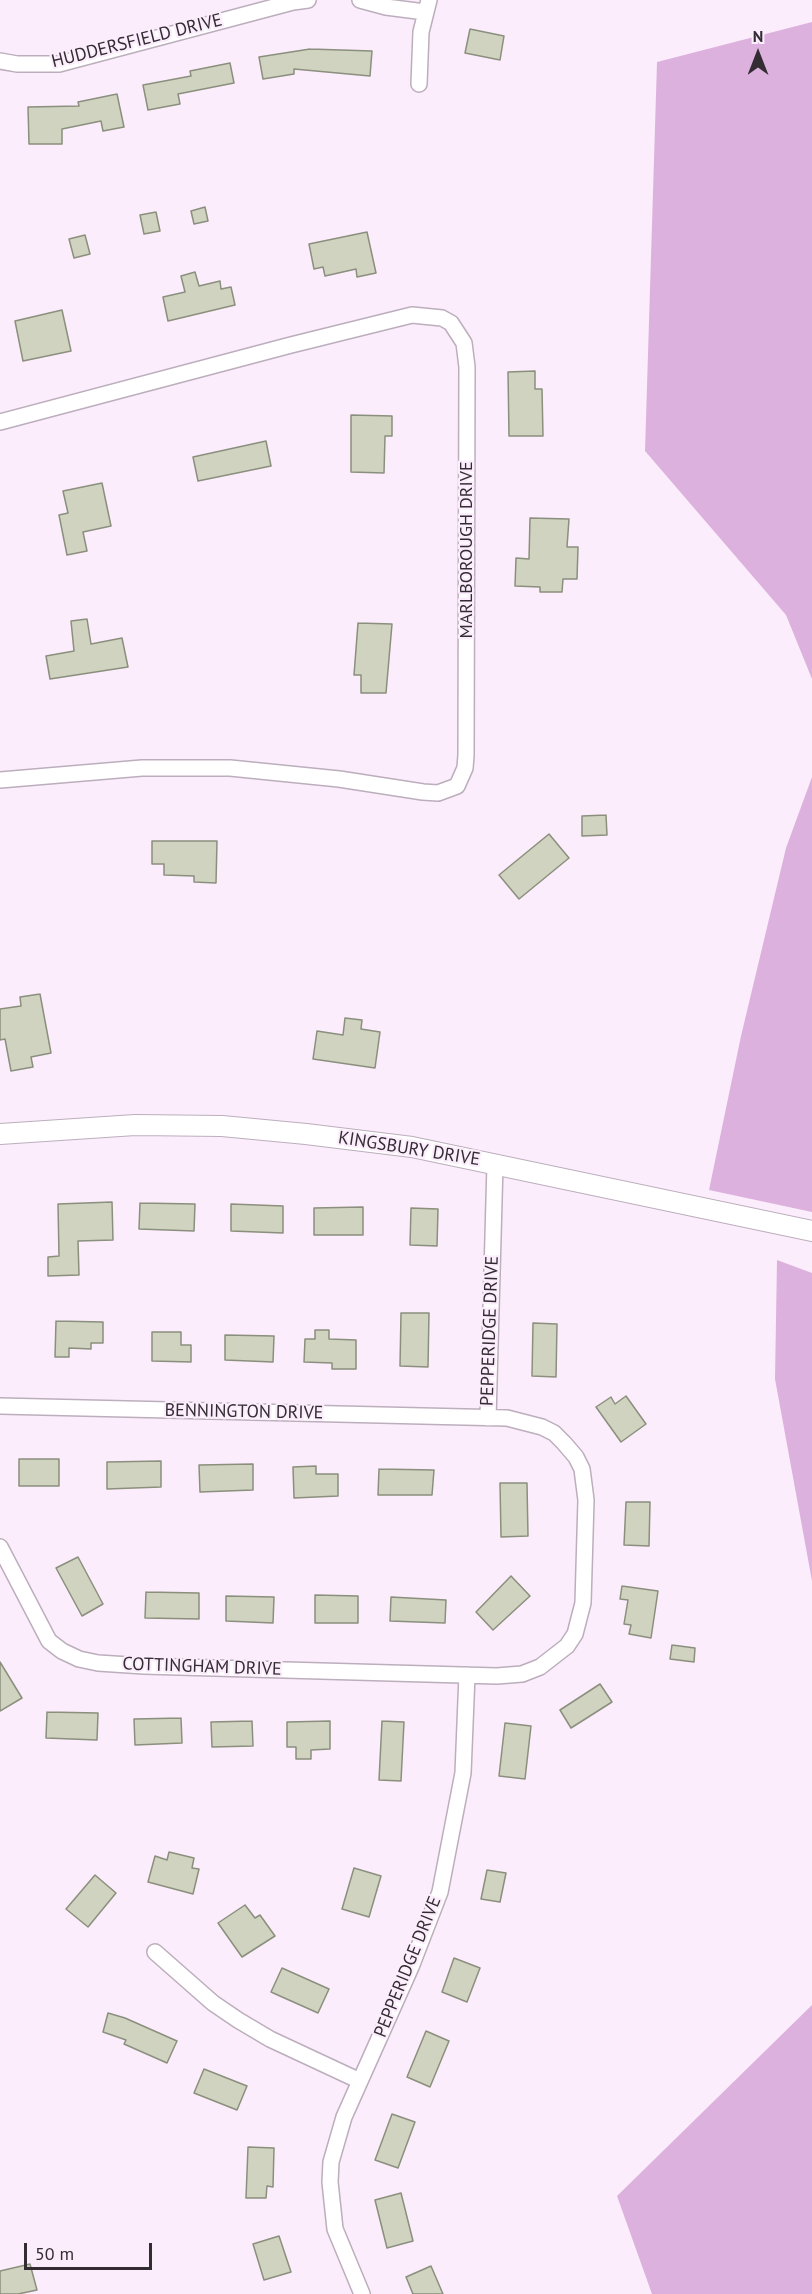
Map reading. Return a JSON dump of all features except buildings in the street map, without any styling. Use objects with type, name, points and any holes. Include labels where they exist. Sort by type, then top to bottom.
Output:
[{"type":"street","name":"HUDDERSFIELD DRIVE","points":[[0,61],[17,64],[59,63],[308,0]]},
{"type":"street","points":[[360,0],[386,7],[427,6],[418,58],[418,84]]},
{"type":"street","name":"MARLBOROUGH DRIVE","points":[[0,422],[412,315],[441,318],[451,323],[464,343],[467,367],[466,755],[465,768],[457,786],[438,793],[423,792],[339,779],[230,768],[142,768],[0,780]]},
{"type":"street","name":"KINGSBURY DRIVE","points":[[0,1134],[135,1125],[222,1126],[306,1134],[412,1147],[812,1231]]},
{"type":"street","name":"PEPPERIDGE DRIVE","points":[[362,2294],[335,2229],[330,2182],[336,2142],[344,2117],[419,1948],[440,1892],[463,1773],[467,1675],[522,1674],[540,1667],[567,1646],[575,1634],[583,1604],[586,1500],[582,1468],[576,1457],[554,1433],[542,1427],[507,1418],[488,1418],[495,1164]]},
{"type":"street","name":"BENNINGTON DRIVE","points":[[0,1406],[488,1418]]},
{"type":"street","name":"COTTINGHAM DRIVE","points":[[0,1547],[49,1641],[79,1659],[98,1664],[144,1666],[467,1675]]},
{"type":"street","points":[[155,1952],[213,2003],[238,2020],[270,2039],[360,2081]]},
{"type":"shaded area","points":[[812,22],[812,679],[786,615],[645,451],[657,62]]},
{"type":"shaded area","points":[[812,777],[812,1212],[709,1190],[741,1036],[786,848]]},
{"type":"shaded area","points":[[777,1260],[812,1273],[812,1581],[775,1379]]},
{"type":"shaded area","points":[[812,2005],[812,2294],[652,2294],[617,2196]]}]
